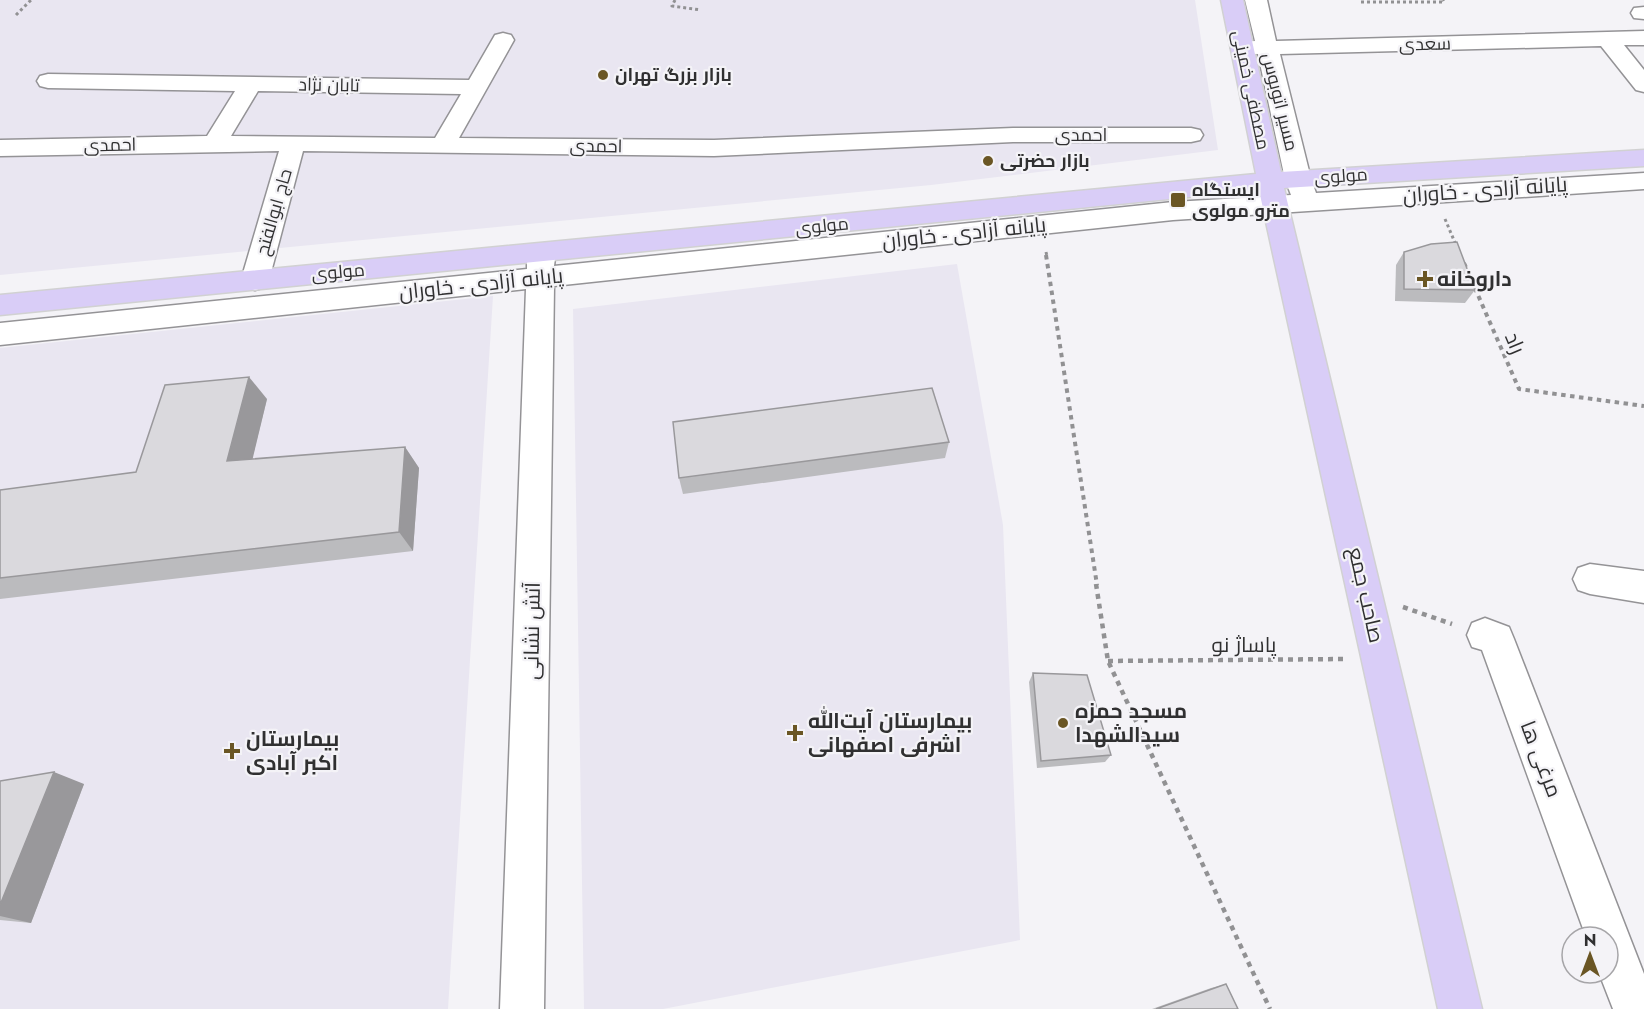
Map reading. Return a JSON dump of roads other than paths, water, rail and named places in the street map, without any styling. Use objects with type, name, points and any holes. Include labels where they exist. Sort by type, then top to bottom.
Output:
[{"type":"main road","name":"مصطفی خمینی","points":[[1232,0],[1242,48],[1287,192]]},
{"type":"main road","name":"مولوی","points":[[0,305],[255,280],[541,265],[1287,192],[1640,169]]},
{"type":"main road","name":"صاحب جمع","points":[[1287,192],[1365,594],[1460,1009]]},
{"type":"street","name":"مسیر اتوبوس","points":[[1256,0],[1267,48],[1287,192]]},
{"type":"street","name":"سعدی","points":[[1242,48],[1644,38]]},
{"type":"street","points":[[1607,39],[1644,85]]},
{"type":"street","points":[[443,145],[503,40]]},
{"type":"street","name":"تابان نژاد","points":[[48,81],[477,87]]},
{"type":"street","points":[[214,143],[251,84]]},
{"type":"street","name":"احمدی","points":[[0,148],[214,143],[714,148],[1013,135],[1191,135]]},
{"type":"street","name":"حاج ابوالفتح","points":[[255,280],[293,144]]},
{"type":"street","name":"پایانه آزادی - خاوران","points":[[0,334],[541,265],[1042,225],[1173,211],[1287,192],[1434,193],[1640,169]]},
{"type":"street","name":"آتش نشانی","points":[[522,1009],[541,265]]},
{"type":"street","points":[[1590,579],[1644,587]]},
{"type":"street","name":"مرغی ها","points":[[1485,635],[1496,639],[1635,1009]]},
{"type":"place","name":"بازار بزرگ تهران","points":[[603,75]]},
{"type":"place","name":"بازار حضرتی","points":[[988,161]]},
{"type":"place","name":"ایستگاه مترو مولوی","points":[[1178,200]]},
{"type":"place","name":"داروخانه","points":[[1425,279]]},
{"type":"place","name":"مسجد حمزه سیدالشهدا","points":[[1063,723]]},
{"type":"place","name":"بیمارستان آیت‌الله اشرفی اصفهانی","points":[[795,733]]},
{"type":"place","name":"بیمارستان اکبر آبادی","points":[[232,751]]}]
